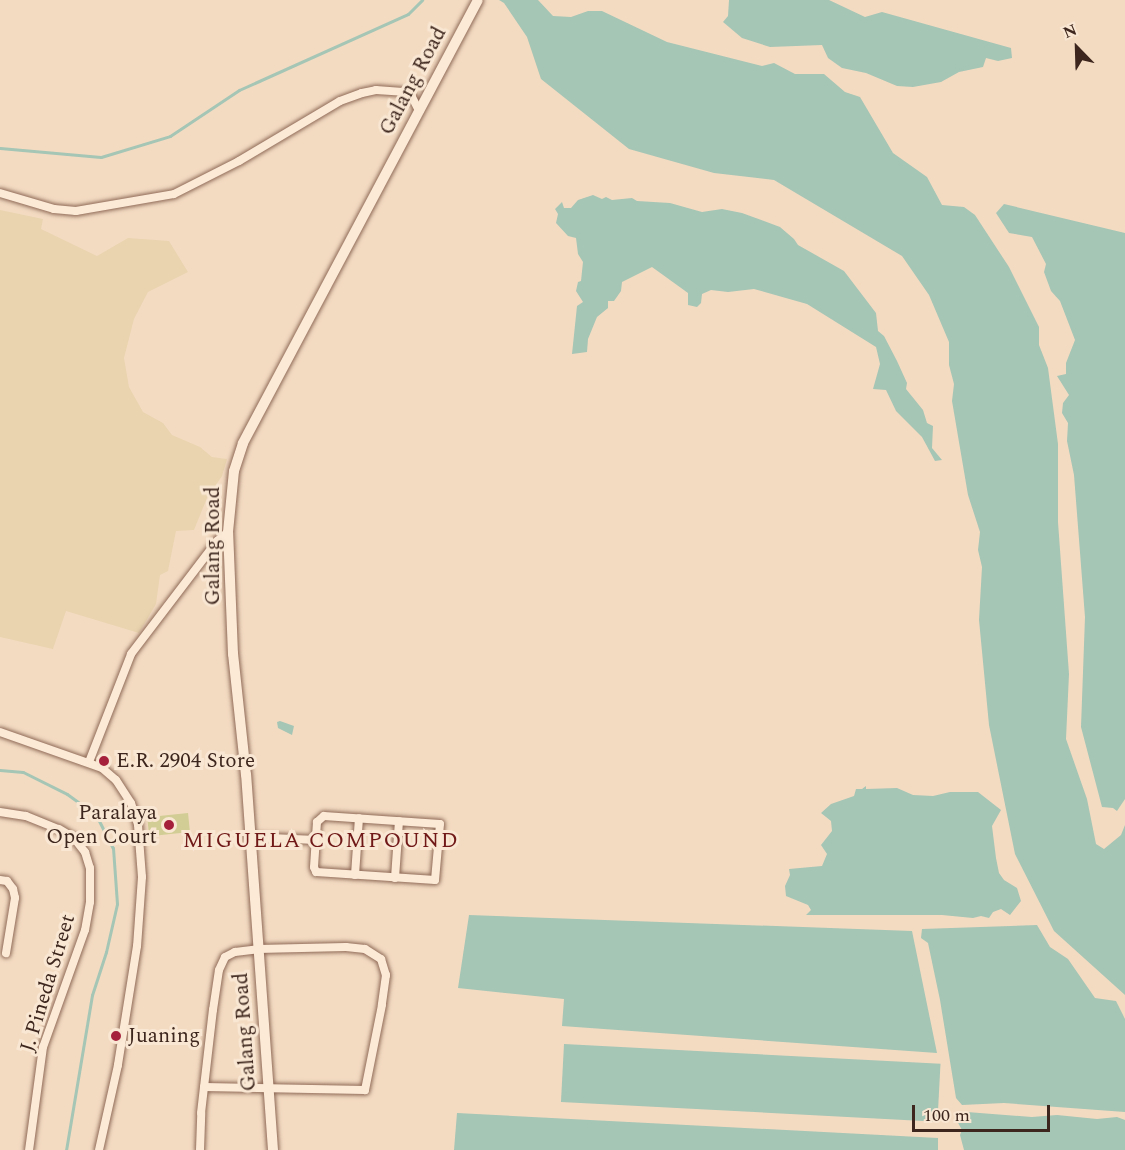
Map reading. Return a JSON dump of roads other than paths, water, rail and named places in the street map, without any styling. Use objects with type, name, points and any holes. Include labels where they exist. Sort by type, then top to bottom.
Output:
[{"type":"street","name":"Galang Road","points":[[273,1150],[248,837],[246,775],[233,654],[228,532],[234,471],[243,443],[478,0]]},
{"type":"street","points":[[0,193],[54,209],[76,211],[174,194],[239,161],[340,101],[362,93],[376,90],[403,92],[421,106]]},
{"type":"street","points":[[88,762],[131,654],[217,541],[228,532]]},
{"type":"street","points":[[0,732],[102,768],[116,780],[131,803],[138,825],[142,877],[137,946],[118,1065],[101,1150]]},
{"type":"street","name":"J. Pineda Street","points":[[0,812],[26,816],[60,829],[74,838],[86,852],[90,868],[90,902],[85,930],[43,1047],[29,1150]]},
{"type":"street","points":[[321,817],[359,818],[440,824],[435,880],[316,872],[317,822],[321,817]]},
{"type":"street","points":[[356,875],[359,818]]},
{"type":"street","points":[[395,878],[399,821]]},
{"type":"street","points":[[248,837],[316,840]]},
{"type":"street","points":[[0,880],[7,881],[13,889],[15,898],[6,953]]},
{"type":"street","points":[[200,1150],[204,1087],[219,970],[229,954],[258,949],[365,949],[381,959],[386,975],[365,1090],[204,1087]]},
{"type":"waterway","points":[[0,148],[101,157],[170,136],[239,90],[408,14],[422,0]]},
{"type":"waterway","points":[[0,770],[23,772],[67,794],[96,815],[113,848],[117,904],[106,952],[92,995],[66,1150]]},
{"type":"place","name":"E.R. 2904 Store","points":[[104,761]]},
{"type":"place","name":"Paralaya Open Court","points":[[169,825]]},
{"type":"place","name":"Juaning","points":[[116,1036]]},
{"type":"district","name":"MIGUELA COMPOUND","points":[[321,841]]}]
